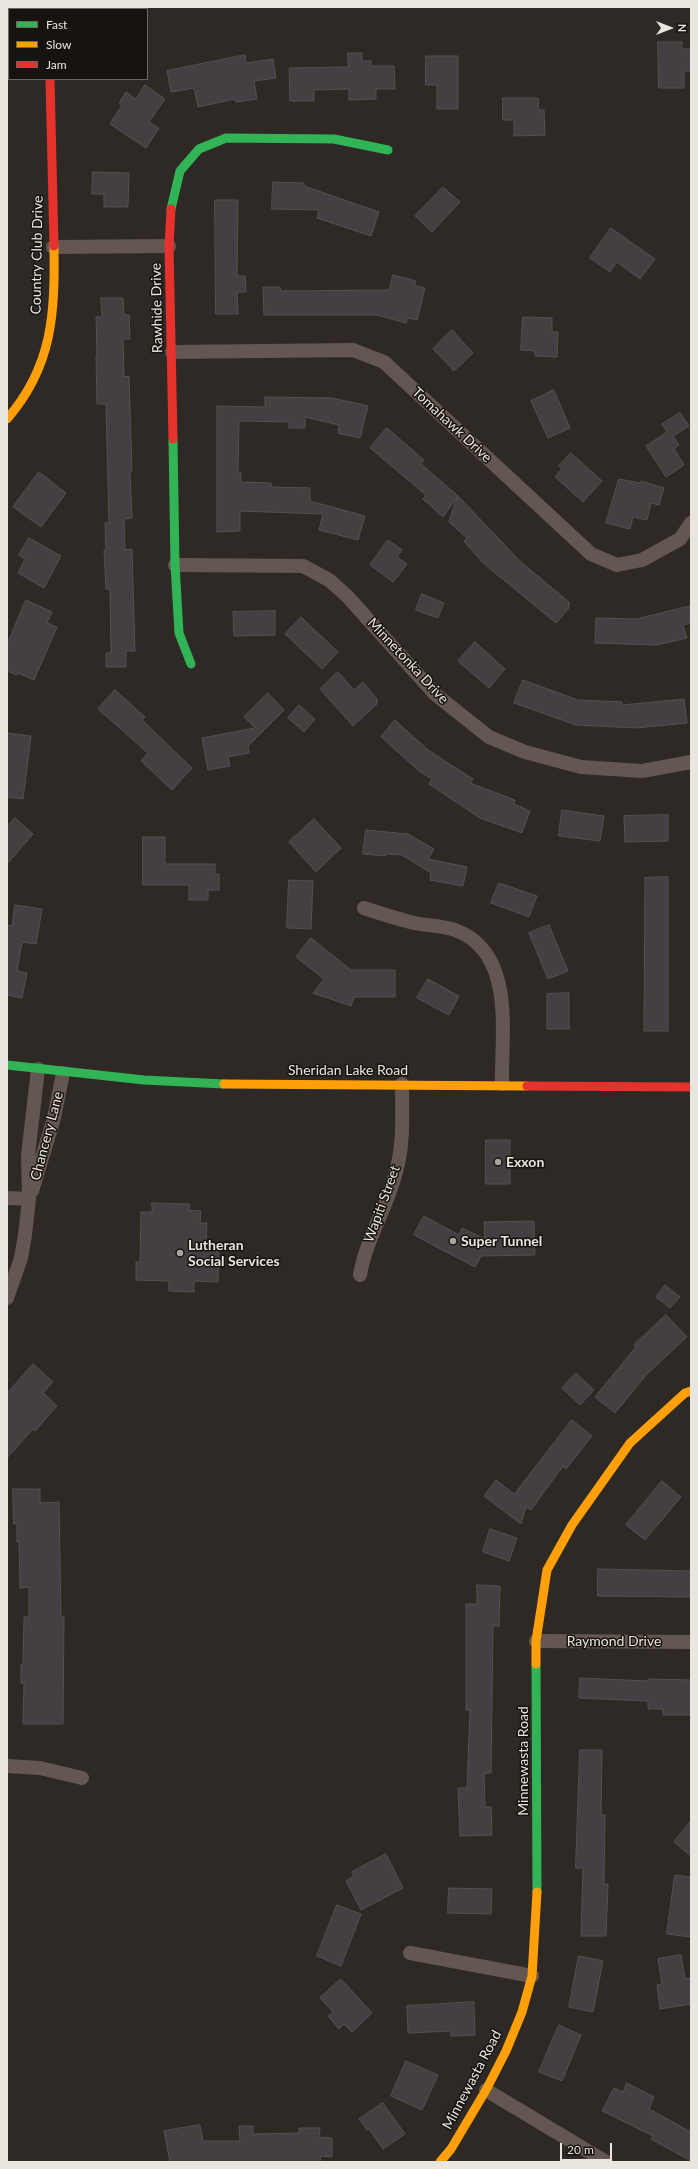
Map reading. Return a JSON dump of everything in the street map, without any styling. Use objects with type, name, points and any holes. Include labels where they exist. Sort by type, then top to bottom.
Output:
[{"type":"street","name":"Country Club Drive","points":[[7,419],[25,398],[37,375],[48,340],[52,302],[53,247],[50,80]]},
{"type":"street","name":"Rawhide Drive","points":[[191,664],[179,633],[175,566],[170,212],[180,171],[199,149],[226,138],[334,139],[388,150]]},
{"type":"street","points":[[53,247],[170,246]]},
{"type":"street","name":"Tomahawk Drive","points":[[172,352],[353,350],[384,362],[591,554],[617,565],[642,560],[680,539],[691,523]]},
{"type":"street","name":"Minnetonka Drive","points":[[175,566],[303,566],[329,580],[347,596],[435,694],[489,737],[525,752],[581,767],[642,771],[691,762]]},
{"type":"street","points":[[364,908],[410,922],[453,930],[469,937],[482,950],[497,973],[501,990],[502,1084]]},
{"type":"street","name":"Sheridan Lake Road","points":[[7,1065],[63,1073],[186,1083],[502,1084],[691,1087]]},
{"type":"street","name":"Chancery Lane","points":[[7,1298],[21,1258],[29,1199],[28,1155],[38,1069]]},
{"type":"street","name":"Chancery Lane","points":[[29,1199],[54,1118],[63,1073]]},
{"type":"street","name":"Wapiti Street","points":[[360,1275],[366,1249],[396,1172],[402,1125],[402,1084]]},
{"type":"street","points":[[7,1198],[29,1199]]},
{"type":"street","name":"Minnewasta Road","points":[[440,2162],[451,2149],[486,2090],[506,2051],[522,2012],[532,1976],[537,1900],[536,1641],[547,1570],[572,1525],[630,1444],[685,1394],[691,1391]]},
{"type":"street","name":"Raymond Drive","points":[[536,1641],[691,1642]]},
{"type":"street","points":[[7,1766],[40,1768],[82,1778]]},
{"type":"street","points":[[410,1952],[532,1976]]},
{"type":"street","points":[[486,2090],[606,2162]]},
{"type":"building","points":[[658,42],[682,42],[682,49],[691,49],[691,71],[684,71],[684,88],[659,88]]},
{"type":"building","points":[[348,53],[362,53],[362,61],[371,61],[371,66],[394,66],[395,89],[376,89],[376,99],[349,100],[349,89],[314,90],[314,101],[290,101],[289,68],[348,67]]},
{"type":"building","points":[[245,55],[246,63],[273,59],[276,78],[254,81],[257,99],[236,102],[235,99],[198,107],[194,88],[171,92],[167,71]]},
{"type":"building","points":[[426,56],[458,56],[458,109],[437,109],[437,85],[426,85]]},
{"type":"building","points":[[145,85],[165,99],[149,122],[159,128],[146,148],[110,124],[122,105],[119,103],[126,92],[136,99]]},
{"type":"building","points":[[503,98],[538,98],[539,110],[544,110],[545,135],[514,136],[514,120],[503,120]]},
{"type":"building","points":[[93,172],[129,173],[128,207],[104,207],[104,194],[92,194]]},
{"type":"building","points":[[273,182],[304,183],[304,186],[379,212],[371,236],[317,218],[319,210],[272,209]]},
{"type":"building","points":[[443,187],[460,202],[432,232],[415,216]]},
{"type":"building","points":[[215,200],[238,200],[237,276],[245,276],[246,292],[237,292],[238,314],[216,314]]},
{"type":"building","points":[[611,228],[655,259],[640,279],[617,262],[610,272],[590,258]]},
{"type":"building","points":[[393,275],[416,281],[414,285],[425,288],[417,320],[408,318],[406,323],[377,315],[264,315],[263,287],[280,287],[281,291],[389,290]]},
{"type":"building","points":[[101,298],[123,298],[124,315],[129,315],[130,339],[123,339],[124,377],[129,376],[132,518],[124,519],[125,550],[132,549],[135,651],[126,651],[126,667],[106,667],[106,653],[111,653],[110,589],[106,589],[104,550],[106,550],[105,523],[109,523],[106,404],[97,404],[96,356],[96,317],[102,317]]},
{"type":"building","points":[[523,317],[552,318],[552,332],[558,332],[557,357],[535,356],[535,351],[521,350]]},
{"type":"building","points":[[452,330],[473,353],[454,371],[433,349]]},
{"type":"building","points":[[554,390],[570,428],[548,438],[531,401]]},
{"type":"building","points":[[265,397],[332,398],[368,406],[360,438],[338,433],[339,425],[305,417],[305,428],[289,428],[289,422],[239,421],[238,473],[241,473],[241,482],[271,483],[271,487],[310,488],[310,501],[365,516],[358,540],[319,530],[323,514],[240,511],[240,531],[217,532],[217,406],[265,407]]},
{"type":"building","points":[[680,413],[689,426],[673,436],[679,445],[674,449],[684,465],[666,477],[646,446],[667,432],[662,424]]},
{"type":"building","points":[[387,428],[424,460],[421,464],[458,496],[443,517],[423,499],[426,495],[370,448]]},
{"type":"building","points":[[571,453],[602,481],[583,502],[555,477],[562,469],[559,466]]},
{"type":"building","points":[[39,472],[66,493],[41,527],[13,507]]},
{"type":"building","points":[[619,479],[641,483],[641,481],[664,488],[659,505],[651,503],[647,520],[633,517],[630,529],[606,523]]},
{"type":"building","points":[[458,496],[521,562],[569,602],[569,608],[556,623],[483,563],[464,541],[467,538],[449,522]]},
{"type":"building","points":[[29,538],[61,556],[44,588],[18,573],[25,559],[19,555]]},
{"type":"building","points":[[388,540],[402,550],[397,557],[407,564],[393,582],[370,565]]},
{"type":"building","points":[[422,594],[444,603],[438,618],[416,610]]},
{"type":"building","points":[[26,600],[52,612],[47,623],[57,627],[34,680],[18,673],[17,675],[7,671],[7,645]]},
{"type":"building","points":[[691,606],[691,623],[683,625],[687,638],[657,645],[595,643],[596,618],[636,619]]},
{"type":"building","points":[[275,611],[275,635],[234,636],[233,612]]},
{"type":"building","points":[[301,617],[338,652],[322,669],[285,634]]},
{"type":"building","points":[[475,642],[505,669],[489,688],[458,661]]},
{"type":"building","points":[[338,672],[354,690],[363,682],[377,699],[377,704],[353,726],[320,689]]},
{"type":"building","points":[[523,680],[578,700],[622,702],[622,705],[684,699],[687,723],[636,728],[576,725],[514,703]]},
{"type":"building","points":[[115,690],[145,717],[142,720],[192,768],[172,790],[141,761],[148,753],[98,709]]},
{"type":"building","points":[[268,693],[284,710],[248,746],[249,753],[228,757],[230,766],[208,770],[202,738],[255,728],[244,717]]},
{"type":"building","points":[[299,705],[315,719],[304,732],[288,718]]},
{"type":"building","points":[[395,720],[428,750],[473,779],[470,783],[515,800],[514,804],[530,811],[522,833],[480,818],[429,784],[432,779],[419,771],[381,737]]},
{"type":"building","points":[[7,733],[31,736],[23,799],[7,797]]},
{"type":"building","points":[[562,810],[604,816],[600,841],[559,836]]},
{"type":"building","points":[[668,815],[668,841],[625,842],[624,816]]},
{"type":"building","points":[[15,818],[33,834],[7,864],[7,827]]},
{"type":"building","points":[[314,819],[341,848],[316,872],[289,842]]},
{"type":"building","points":[[366,830],[408,834],[434,849],[428,859],[467,867],[463,886],[430,880],[431,873],[402,855],[386,854],[385,856],[363,854]]},
{"type":"building","points":[[143,837],[165,837],[165,864],[215,864],[215,874],[219,874],[219,890],[208,890],[208,900],[189,900],[189,885],[143,885]]},
{"type":"building","points":[[668,877],[668,1031],[644,1031],[645,878]]},
{"type":"building","points":[[289,880],[313,881],[311,929],[287,928]]},
{"type":"building","points":[[499,883],[537,896],[529,917],[491,903]]},
{"type":"building","points":[[15,905],[42,909],[36,944],[22,942],[17,971],[27,973],[22,998],[7,995],[7,925],[12,926]]},
{"type":"building","points":[[549,925],[568,971],[548,979],[529,933]]},
{"type":"building","points":[[311,938],[351,970],[395,970],[395,997],[354,997],[351,1006],[313,993],[324,979],[296,957]]},
{"type":"building","points":[[428,979],[459,996],[449,1015],[417,998]]},
{"type":"building","points":[[569,993],[569,1029],[547,1029],[547,994]]},
{"type":"building","name":"Exxon","points":[[486,1140],[510,1140],[510,1184],[486,1184]]},
{"type":"building","name":"Lutheran Social Services","points":[[152,1203],[190,1204],[189,1210],[201,1211],[200,1223],[207,1223],[206,1244],[219,1244],[218,1282],[194,1281],[194,1292],[169,1291],[169,1281],[136,1280],[136,1262],[140,1262],[141,1212],[152,1212]]},
{"type":"building","points":[[424,1216],[459,1235],[462,1228],[485,1239],[484,1222],[534,1221],[535,1255],[481,1256],[475,1267],[414,1235]]},
{"type":"building","points":[[665,1285],[680,1297],[670,1308],[656,1297]]},
{"type":"building","points":[[666,1315],[687,1337],[647,1374],[615,1413],[595,1397],[636,1347],[634,1345]]},
{"type":"building","points":[[33,1364],[53,1382],[43,1393],[57,1406],[35,1431],[33,1429],[7,1458],[7,1394]]},
{"type":"building","points":[[576,1373],[594,1390],[580,1405],[562,1388]]},
{"type":"building","points":[[572,1420],[592,1436],[566,1469],[563,1466],[531,1510],[526,1507],[521,1524],[484,1496],[496,1480],[514,1494]]},
{"type":"building","points":[[662,1481],[681,1497],[645,1540],[626,1525]]},
{"type":"building","points":[[13,1489],[40,1489],[40,1503],[59,1502],[61,1617],[64,1617],[63,1724],[23,1724],[24,1683],[21,1683],[21,1664],[23,1664],[24,1617],[29,1617],[29,1587],[20,1588],[19,1542],[17,1542],[17,1524],[14,1524]]},
{"type":"building","points":[[490,1529],[517,1538],[509,1561],[483,1552]]},
{"type":"building","points":[[598,1569],[691,1571],[691,1597],[598,1596]]},
{"type":"building","points":[[477,1585],[500,1586],[499,1626],[493,1626],[491,1773],[484,1773],[485,1807],[491,1807],[492,1835],[460,1836],[458,1788],[467,1788],[470,1710],[466,1710],[466,1604],[477,1604]]},
{"type":"building","points":[[580,1678],[648,1681],[648,1679],[691,1680],[691,1715],[663,1715],[663,1709],[648,1709],[648,1701],[579,1698]]},
{"type":"building","points":[[580,1750],[602,1750],[601,1815],[605,1815],[604,1884],[608,1884],[606,1936],[581,1936],[583,1868],[576,1868]]},
{"type":"building","points":[[691,1821],[691,1856],[674,1842]]},
{"type":"building","points":[[386,1854],[403,1888],[361,1910],[346,1881],[354,1876],[352,1872]]},
{"type":"building","points":[[675,1875],[691,1877],[691,1937],[667,1934]]},
{"type":"building","points":[[449,1888],[492,1889],[491,1914],[448,1913]]},
{"type":"building","points":[[337,1905],[361,1914],[341,1966],[317,1956]]},
{"type":"building","points":[[681,1955],[685,1979],[691,1978],[691,2004],[660,2009],[657,1985],[662,1984],[658,1959]]},
{"type":"building","points":[[579,1956],[603,1961],[593,2012],[569,2007]]},
{"type":"building","points":[[341,1979],[372,2013],[352,2032],[344,2024],[339,2029],[328,2016],[333,2012],[320,1998]]},
{"type":"building","points":[[474,2002],[475,2035],[451,2036],[451,2031],[408,2033],[407,2006]]},
{"type":"building","points":[[559,2025],[581,2035],[562,2081],[539,2072]]},
{"type":"building","points":[[406,2061],[438,2075],[422,2110],[391,2096]]},
{"type":"building","points":[[627,2083],[654,2097],[649,2109],[691,2132],[691,2161],[651,2139],[653,2136],[602,2111],[614,2088],[623,2092]]},
{"type":"building","points":[[383,2103],[405,2134],[383,2149],[369,2129],[367,2130],[359,2119]]},
{"type":"building","points":[[200,2125],[203,2141],[240,2141],[239,2126],[253,2126],[253,2134],[299,2133],[299,2128],[320,2128],[319,2137],[332,2138],[332,2157],[321,2156],[320,2162],[170,2162],[164,2131]]},
{"type":"traffic: fast","points":[[171,209],[180,171],[199,149],[226,138],[334,139],[388,150]]},
{"type":"traffic: fast","points":[[173,439],[175,565],[179,633],[191,664]]},
{"type":"traffic: fast","points":[[7,1065],[144,1080],[224,1084]]},
{"type":"traffic: fast","points":[[536,1664],[537,1892]]},
{"type":"traffic: slow","points":[[7,419],[22,399],[34,379],[48,338],[54,294],[54,246]]},
{"type":"traffic: slow","points":[[224,1084],[527,1086]]},
{"type":"traffic: slow","points":[[536,1664],[536,1641],[547,1570],[572,1525],[630,1443],[685,1393],[691,1391]]},
{"type":"traffic: slow","points":[[440,2162],[451,2149],[486,2090],[506,2051],[522,2012],[532,1976],[537,1892]]},
{"type":"traffic: jam","points":[[50,80],[54,246]]},
{"type":"traffic: jam","points":[[171,209],[169,246],[173,439]]},
{"type":"traffic: jam","points":[[527,1086],[691,1087]]},
{"type":"place","name":"Exxon","points":[[498,1162]]},
{"type":"place","name":"Super Tunnel","points":[[453,1241]]},
{"type":"place","name":"Lutheran Social Services","points":[[180,1253]]}]
